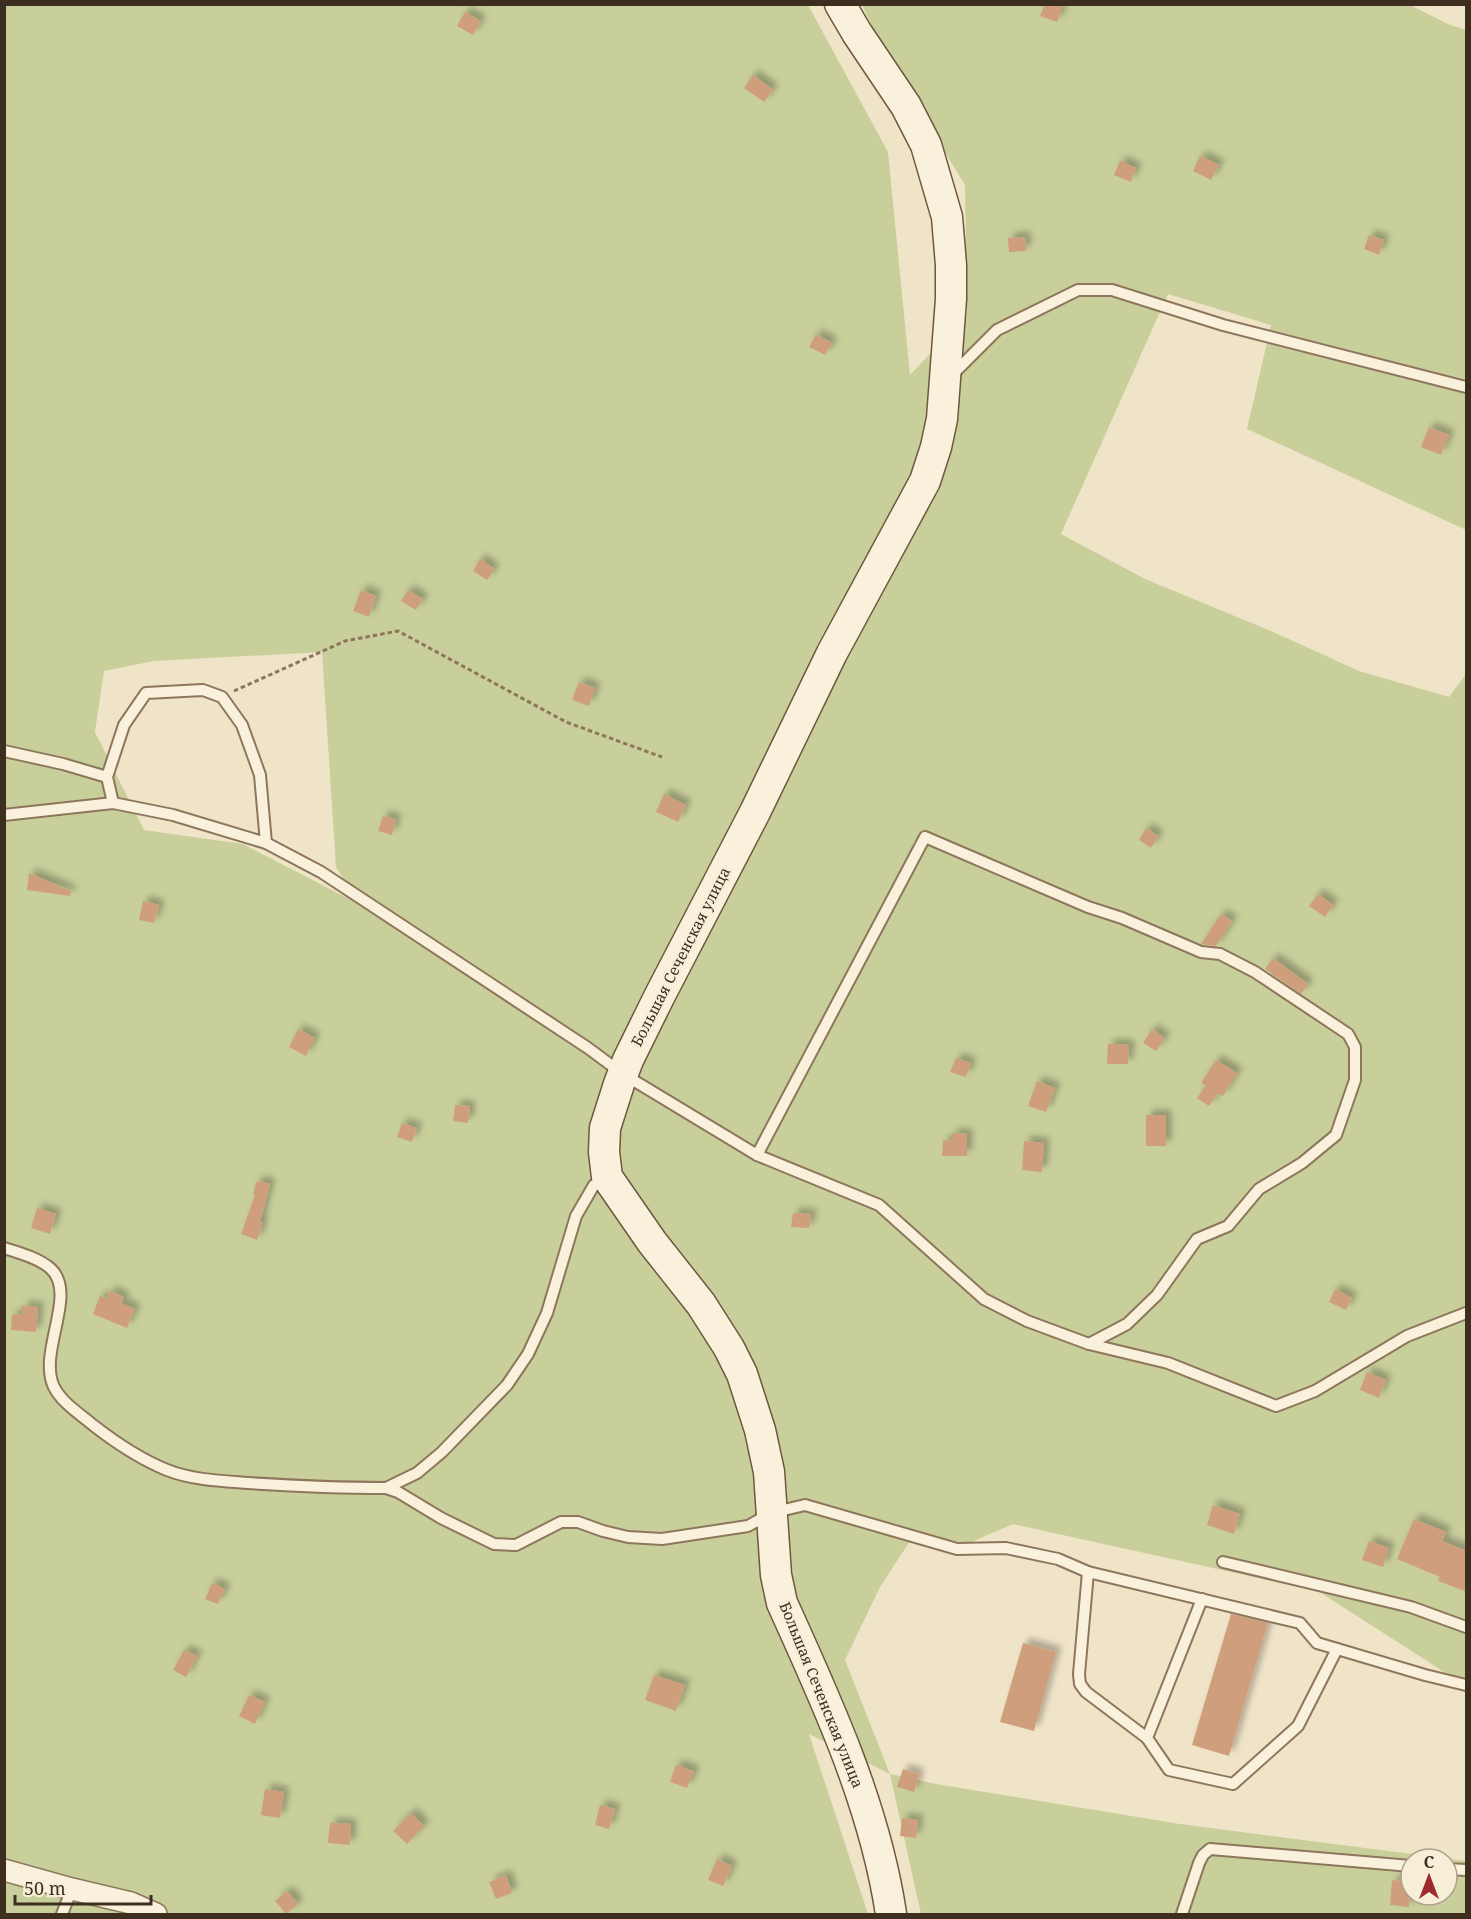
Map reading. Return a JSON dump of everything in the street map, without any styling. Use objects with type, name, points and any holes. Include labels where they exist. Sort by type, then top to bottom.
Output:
[{"type":"street","name":"Большая Сеченская улица","points":[[840,4],[906,106],[926,145],[947,217],[951,299],[942,419],[925,481],[832,653],[756,812],[658,997],[623,1074],[605,1128],[604,1152],[607,1177],[652,1242],[701,1304],[729,1348],[742,1374],[760,1430],[769,1472],[776,1575],[782,1603],[849,1763],[885,1875],[891,1914]]},
{"type":"street","points":[[4,1870],[131,1903],[156,1914]]},
{"type":"lane","points":[[946,381],[997,330],[1078,290],[1112,290],[1223,325],[1467,387]]},
{"type":"lane","points":[[113,803],[107,777],[124,725],[146,693],[203,690],[222,697],[242,725],[260,775],[266,843]]},
{"type":"lane","points":[[4,750],[107,777]]},
{"type":"lane","points":[[4,815],[113,803],[173,815],[266,843],[321,872],[588,1048],[623,1074],[757,1155],[879,1205],[984,1299],[1027,1321],[1089,1344],[1168,1363],[1276,1406],[1315,1390],[1407,1336],[1467,1313]]},
{"type":"lane","points":[[757,1155],[925,837],[1088,907],[1122,918],[1201,952],[1220,954],[1255,972],[1348,1034],[1355,1047],[1355,1080],[1336,1135],[1302,1163],[1259,1189],[1228,1226],[1197,1239],[1157,1295],[1127,1324],[1089,1344]]},
{"type":"lane","points":[[386,1488],[417,1473],[442,1452],[507,1385],[528,1354],[547,1313],[576,1216],[594,1185],[607,1177]]},
{"type":"lane","points":[[4,1248],[26,1255],[51,1269],[61,1286],[49,1366],[54,1387],[71,1407],[119,1445],[169,1470],[210,1480],[275,1485],[386,1488],[398,1492],[441,1518],[494,1544],[516,1545],[561,1522],[578,1522],[628,1537],[662,1539],[748,1526],[771,1513],[805,1505],[957,1549],[1006,1548],[1058,1559],[1088,1572],[1300,1623],[1317,1643],[1467,1685]]},
{"type":"lane","points":[[1223,1562],[1411,1607],[1467,1627]]},
{"type":"lane","points":[[1088,1572],[1080,1684],[1086,1692],[1147,1738],[1169,1770],[1233,1784],[1298,1726],[1337,1649]]},
{"type":"lane","points":[[1147,1738],[1202,1599]]},
{"type":"lane","points":[[1182,1914],[1198,1863],[1210,1849],[1399,1865]]},
{"type":"lane","points":[[62,1914],[72,1889]]},
{"type":"path","points":[[222,697],[345,641],[398,631],[566,722],[662,756]]},
{"type":"green space","points":[[1408,4],[1450,25],[1466,30],[1466,530],[1247,429],[1271,325],[1168,294],[1061,534],[1145,579],[1271,631],[1359,671],[1449,697],[1466,674],[1466,1686],[1318,1591],[1013,1524],[969,1543],[914,1535],[880,1587],[845,1660],[890,1774],[809,1734],[868,1914],[5,1914],[5,5],[808,5],[888,152],[910,375],[967,315],[965,185],[887,58],[862,5]],"holes":[[[322,652],[336,867],[359,904],[243,844],[144,830],[95,732],[104,671],[154,661]]]},
{"type":"green space","points":[[890,1774],[936,1784],[1180,1824],[1399,1852],[1399,1907],[1459,1907],[1459,1860],[1466,1861],[1466,1914],[921,1914]]},
{"type":"building","points":[[1045,4],[1063,4],[1057,22],[1040,16]]},
{"type":"building","points":[[465,12],[481,21],[473,35],[457,26]]},
{"type":"building","points":[[753,75],[773,90],[764,102],[744,88]]},
{"type":"building","points":[[1200,156],[1219,165],[1211,180],[1193,171]]},
{"type":"building","points":[[1120,161],[1136,168],[1131,182],[1114,175]]},
{"type":"building","points":[[1369,235],[1384,240],[1379,255],[1364,249]]},
{"type":"building","points":[[1025,237],[1026,251],[1009,252],[1008,238]]},
{"type":"building","points":[[816,334],[832,343],[825,355],[809,347]]},
{"type":"building","points":[[1429,427],[1449,435],[1441,455],[1421,447]]},
{"type":"building","points":[[480,559],[494,569],[487,580],[473,571]]},
{"type":"building","points":[[361,590],[376,596],[369,617],[353,611]]},
{"type":"building","points":[[408,590],[423,599],[416,610],[401,601]]},
{"type":"building","points":[[579,682],[595,688],[589,706],[572,700]]},
{"type":"building","points":[[664,794],[686,805],[678,822],[656,812]]},
{"type":"building","points":[[383,816],[396,819],[392,835],[378,831]]},
{"type":"building","points":[[1146,828],[1158,836],[1151,848],[1139,840]]},
{"type":"building","points":[[29,873],[71,891],[70,896],[27,890]]},
{"type":"building","points":[[1318,894],[1333,905],[1325,917],[1309,906]]},
{"type":"building","points":[[143,901],[159,905],[154,923],[139,920]]},
{"type":"building","points":[[1221,914],[1232,921],[1216,946],[1201,944]]},
{"type":"building","points":[[1273,958],[1308,984],[1301,994],[1265,969]]},
{"type":"building","points":[[298,1029],[315,1038],[306,1056],[289,1047]]},
{"type":"building","points":[[1152,1029],[1165,1038],[1156,1051],[1143,1043]]},
{"type":"building","points":[[1108,1044],[1129,1045],[1128,1064],[1107,1064]]},
{"type":"building","points":[[956,1058],[971,1063],[966,1077],[950,1072]]},
{"type":"building","points":[[1216,1060],[1237,1073],[1223,1096],[1218,1093],[1209,1106],[1197,1098],[1206,1085],[1201,1083]]},
{"type":"building","points":[[1037,1081],[1055,1088],[1046,1112],[1028,1106]]},
{"type":"building","points":[[455,1105],[470,1106],[468,1123],[453,1121]]},
{"type":"building","points":[[1146,1115],[1166,1115],[1166,1146],[1146,1146]]},
{"type":"building","points":[[402,1123],[417,1128],[412,1142],[397,1137]]},
{"type":"building","points":[[952,1133],[967,1134],[967,1156],[942,1156],[943,1140],[952,1141]]},
{"type":"building","points":[[1024,1141],[1044,1143],[1042,1172],[1022,1170]]},
{"type":"building","points":[[256,1182],[270,1184],[260,1222],[263,1223],[257,1240],[241,1234],[255,1195],[253,1195]]},
{"type":"building","points":[[37,1208],[56,1214],[50,1234],[31,1228]]},
{"type":"building","points":[[793,1213],[811,1214],[809,1228],[791,1227]]},
{"type":"building","points":[[1335,1289],[1352,1298],[1346,1310],[1329,1302]]},
{"type":"building","points":[[110,1291],[124,1297],[121,1303],[135,1309],[127,1328],[93,1314],[100,1296],[107,1299]]},
{"type":"building","points":[[22,1306],[38,1307],[36,1332],[11,1330],[12,1314],[22,1315]]},
{"type":"building","points":[[1367,1372],[1386,1380],[1379,1398],[1360,1390]]},
{"type":"building","points":[[1213,1505],[1240,1514],[1234,1534],[1207,1525]]},
{"type":"building","points":[[1414,1519],[1446,1532],[1442,1541],[1467,1551],[1467,1592],[1438,1581],[1440,1577],[1397,1559]]},
{"type":"building","points":[[1369,1541],[1389,1548],[1383,1567],[1362,1560]]},
{"type":"building","points":[[212,1583],[225,1589],[218,1604],[205,1599]]},
{"type":"building","points":[[1231,1614],[1268,1623],[1229,1756],[1192,1745]]},
{"type":"building","points":[[1023,1643],[1056,1652],[1034,1731],[1000,1722]]},
{"type":"building","points":[[184,1650],[197,1656],[186,1677],[173,1670]]},
{"type":"building","points":[[654,1675],[685,1685],[676,1711],[645,1700]]},
{"type":"building","points":[[249,1695],[265,1702],[255,1724],[239,1716]]},
{"type":"building","points":[[676,1765],[694,1771],[687,1788],[670,1782]]},
{"type":"building","points":[[903,1769],[919,1774],[914,1792],[897,1787]]},
{"type":"building","points":[[265,1789],[284,1792],[280,1818],[261,1815]]},
{"type":"building","points":[[600,1805],[615,1809],[609,1829],[595,1825]]},
{"type":"building","points":[[411,1813],[424,1826],[407,1844],[393,1831]]},
{"type":"building","points":[[902,1818],[918,1820],[916,1838],[900,1836]]},
{"type":"building","points":[[330,1823],[351,1824],[350,1845],[328,1843]]},
{"type":"building","points":[[717,1859],[732,1866],[723,1886],[708,1880]]},
{"type":"building","points":[[506,1875],[512,1893],[496,1899],[489,1882]]},
{"type":"building","points":[[1392,1880],[1399,1881],[1399,1906],[1390,1905]]},
{"type":"building","points":[[287,1891],[298,1904],[286,1914],[275,1901]]}]
